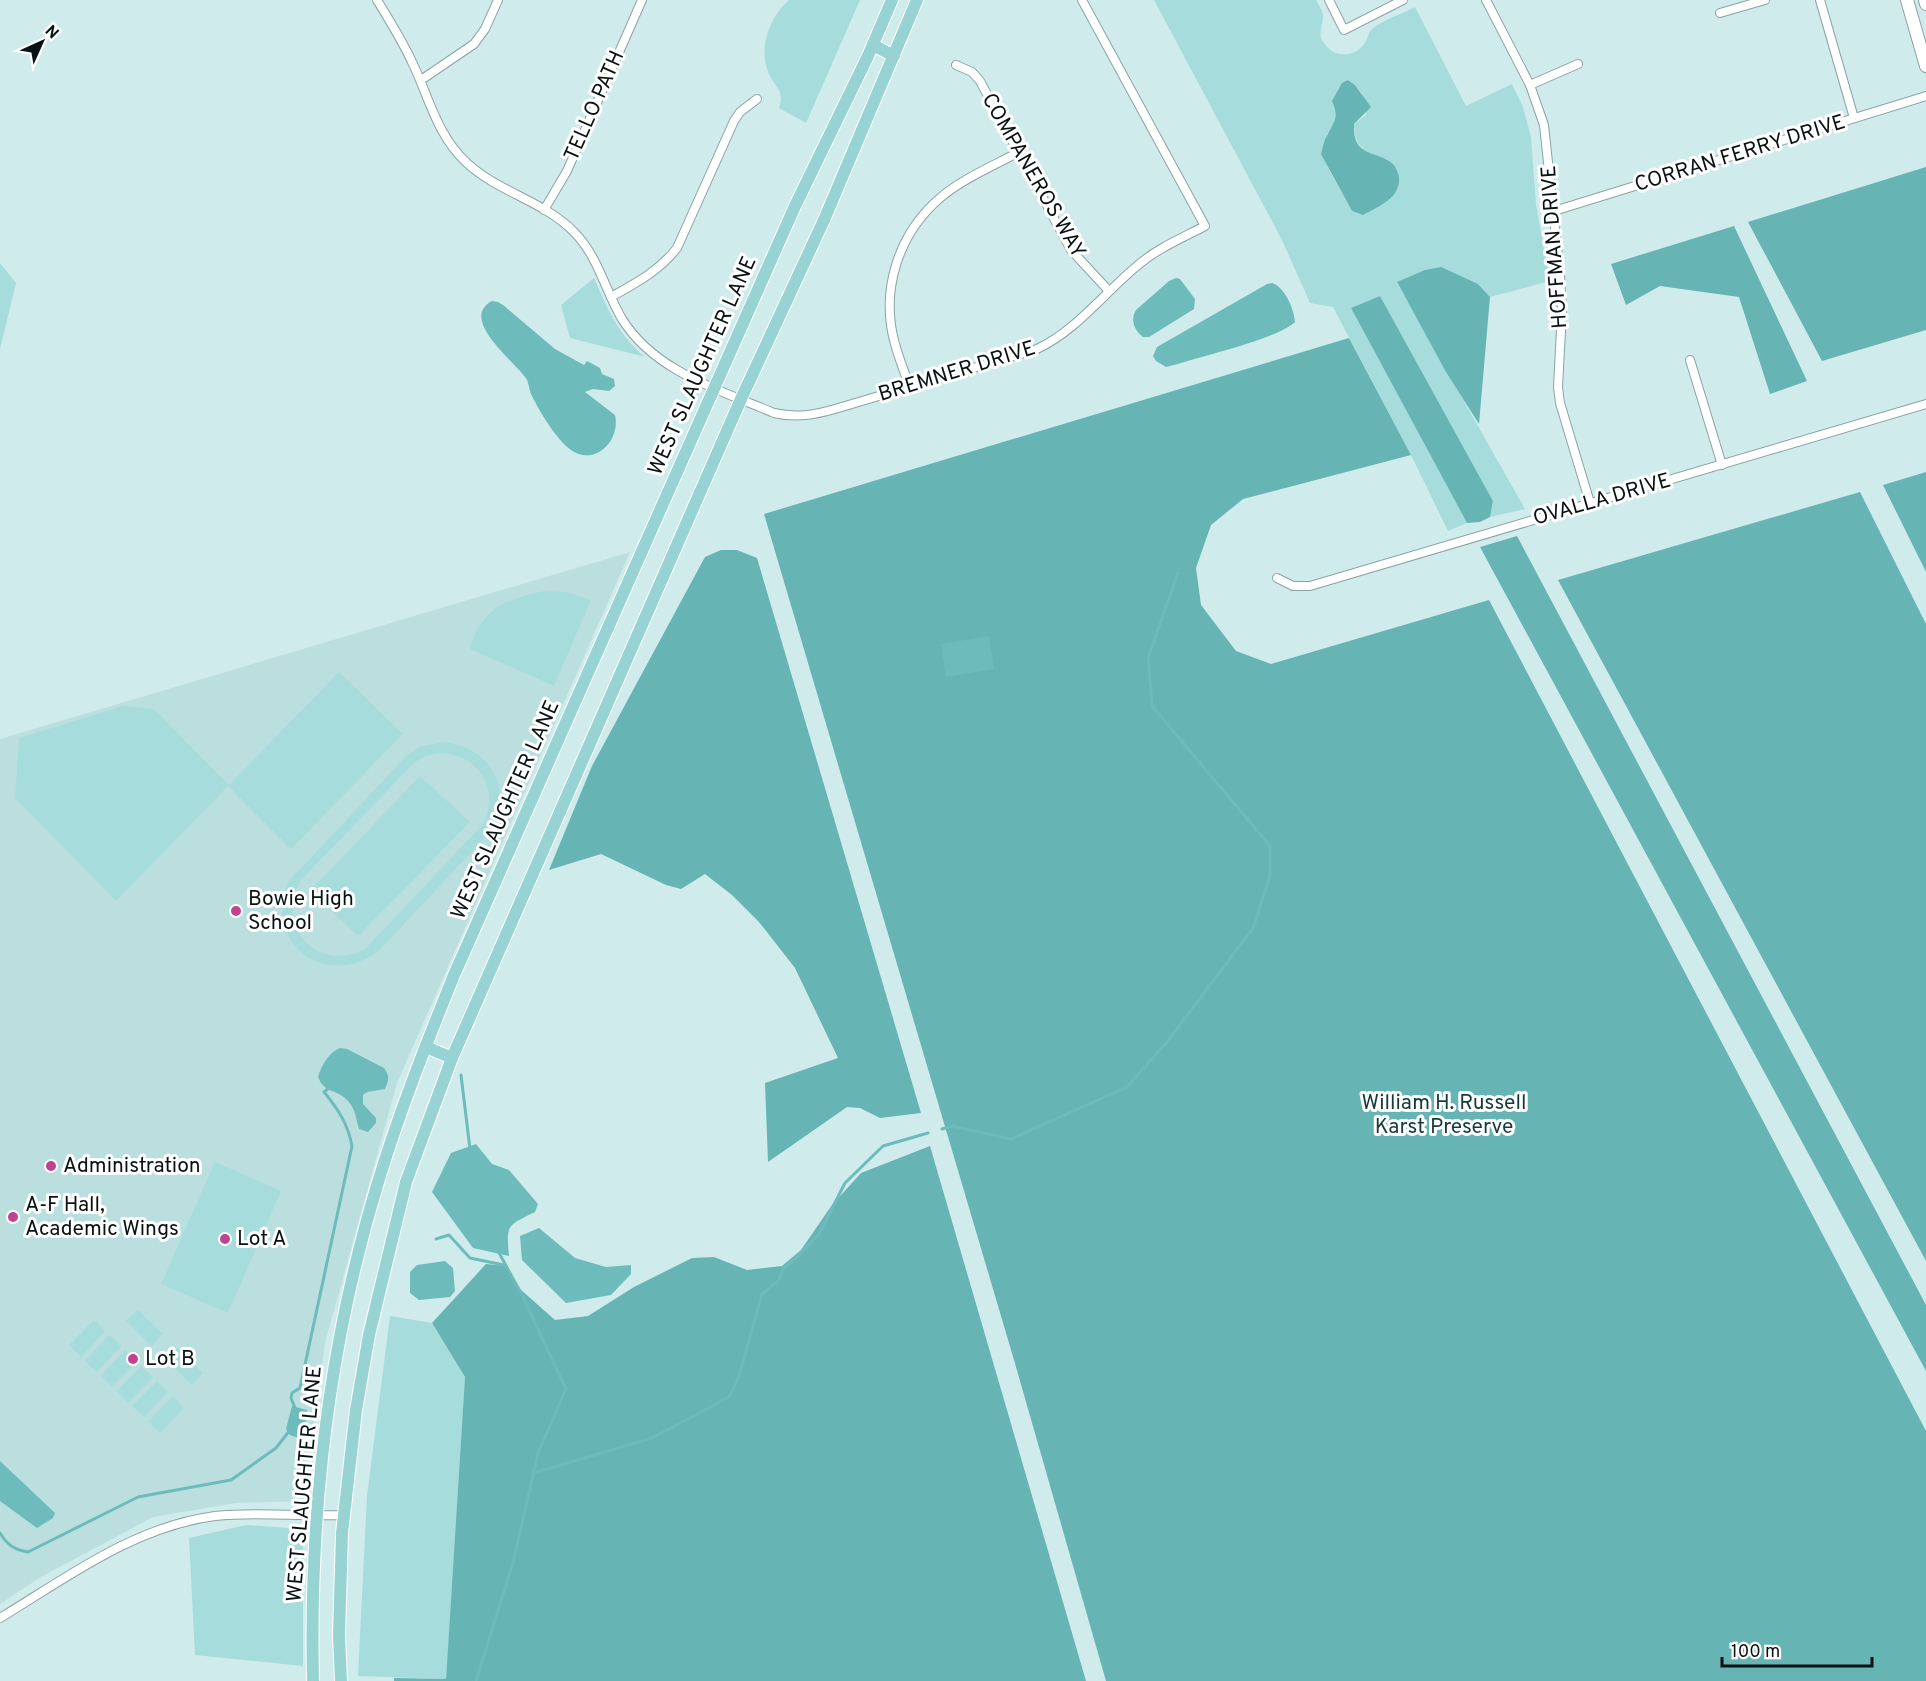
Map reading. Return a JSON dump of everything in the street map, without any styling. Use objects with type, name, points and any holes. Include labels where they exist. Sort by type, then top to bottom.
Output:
[{"type":"main road","name":"WEST SLAUGHTER LANE","points":[[313,1681],[312,1618],[317,1516],[329,1396],[349,1290],[379,1179],[416,1070],[454,975],[795,206],[873,45],[892,0]]},
{"type":"main road","name":"WEST SLAUGHTER LANE","points":[[341,1681],[339,1635],[344,1515],[356,1410],[369,1335],[406,1182],[452,1058],[741,399],[824,220],[917,0]]},
{"type":"main road","points":[[1907,0],[1926,66]]},
{"type":"main road","points":[[873,45],[894,56]]},
{"type":"main road","points":[[426,1047],[452,1058]]},
{"type":"street","name":"BREMNER DRIVE","points":[[377,0],[406,49],[446,138],[466,162],[488,179],[544,210],[574,231],[587,248],[628,329],[638,340],[668,365],[741,399],[790,417],[804,416],[910,388],[1014,357],[1050,342],[1078,322],[1146,258],[1205,226],[1082,0]]},
{"type":"street","points":[[421,80],[474,44],[485,28],[498,0]]},
{"type":"street","name":"TELLO PATH","points":[[544,210],[567,171],[642,0]]},
{"type":"street","points":[[1329,0],[1344,30],[1403,0]]},
{"type":"street","name":"HOFFMAN DRIVE","points":[[1486,0],[1530,85],[1544,125],[1562,311],[1558,387],[1560,403],[1590,503]]},
{"type":"street","points":[[1720,13],[1765,0]]},
{"type":"street","points":[[1820,0],[1854,118]]},
{"type":"street","points":[[1530,85],[1578,64]]},
{"type":"street","name":"COMPANEROS WAY","points":[[956,65],[972,72],[980,81],[1071,250],[1109,291]]},
{"type":"street","name":"CORRAN FERRY DRIVE","points":[[1554,211],[1926,96]]},
{"type":"street","points":[[611,297],[651,274],[669,259],[677,248],[734,121],[740,112],[757,99]]},
{"type":"street","points":[[910,388],[895,344],[890,315],[892,278],[903,244],[924,213],[940,198],[1019,152]]},
{"type":"street","points":[[1690,360],[1722,465]]},
{"type":"street","name":"OVALLA DRIVE","points":[[1277,578],[1293,585],[1310,586],[1926,404]]},
{"type":"street","points":[[0,1618],[102,1555],[149,1533],[213,1517],[282,1513],[317,1516],[344,1515]]},
{"type":"shaded area","points":[[789,0],[860,0],[806,123],[779,108],[780,93],[766,64],[767,34],[776,15]]},
{"type":"shaded area","points":[[1154,0],[1316,0],[1323,15],[1322,40],[1331,50],[1342,54],[1354,53],[1365,42],[1371,30],[1388,19],[1415,7],[1466,106],[1512,84],[1523,107],[1531,137],[1536,205],[1550,281],[1490,297],[1478,284],[1397,283],[1525,509],[1490,517],[1493,501],[1380,296],[1351,308],[1467,523],[1448,531],[1333,307],[1310,303],[1282,240]],"holes":[[[1348,80],[1357,87],[1365,103],[1366,115],[1354,124],[1357,140],[1366,151],[1394,164],[1363,215],[1352,211],[1327,166],[1327,135],[1335,123],[1336,111]]]},
{"type":"shaded area","points":[[0,263],[16,283],[0,349]]},
{"type":"shaded area","points":[[594,278],[621,331],[645,357],[570,338],[561,305]]},
{"type":"shaded area","points":[[1180,279],[1195,299],[1194,309],[1149,337],[1143,337],[1134,325],[1133,317],[1136,310],[1169,281]]},
{"type":"shaded area","points":[[1272,283],[1281,289],[1288,299],[1295,322],[1258,340],[1178,364],[1166,367],[1156,361],[1153,356],[1157,347]]},
{"type":"shaded area","points":[[492,301],[503,305],[555,349],[584,365],[587,361],[600,368],[602,374],[614,379],[615,386],[609,391],[593,389],[585,392],[615,415],[614,433],[604,448],[589,455],[580,454],[565,445],[554,432],[534,401],[526,379],[485,329],[481,318],[483,309]]},
{"type":"shaded area","name":"Bowie High School","points":[[630,552],[397,1083],[325,1343],[304,1501],[236,1503],[153,1517],[41,1577],[0,1604],[0,739]]},
{"type":"shaded area","points":[[544,591],[567,592],[591,600],[554,686],[470,649],[480,624],[496,608],[518,598]]},
{"type":"shaded area","points":[[989,636],[994,669],[946,677],[941,644]]},
{"type":"shaded area","points":[[339,672],[403,734],[291,849],[228,786],[116,901],[15,798],[19,738],[123,706],[154,709],[229,785]]},
{"type":"shaded area","points":[[443,742],[460,745],[485,761],[494,773],[499,786],[498,816],[491,831],[380,950],[360,962],[339,966],[321,963],[304,954],[292,941],[284,924],[283,903],[289,881],[406,756],[419,747]],"holes":[[[438,753],[452,754],[474,765],[482,774],[489,797],[484,823],[365,949],[347,955],[330,955],[316,950],[304,941],[296,928],[293,913],[294,896],[302,879],[415,762]]]},
{"type":"shaded area","points":[[420,776],[470,822],[358,936],[310,891]]},
{"type":"shaded area","points":[[340,1048],[347,1049],[384,1068],[388,1076],[385,1089],[367,1092],[363,1095],[363,1104],[376,1118],[376,1123],[368,1132],[359,1129],[355,1112],[348,1101],[324,1086],[318,1077],[326,1060]]},
{"type":"shaded area","points":[[476,1144],[492,1164],[509,1170],[538,1204],[535,1212],[510,1227],[509,1256],[473,1248],[432,1192],[451,1153]]},
{"type":"shaded area","name":"Lot A","points":[[215,1162],[281,1191],[228,1313],[161,1284]]},
{"type":"shaded area","points":[[539,1228],[575,1258],[606,1267],[631,1265],[631,1274],[611,1295],[566,1303],[522,1260],[520,1236]]},
{"type":"shaded area","points":[[445,1261],[453,1268],[455,1291],[450,1297],[419,1300],[410,1293],[410,1272],[417,1265]]},
{"type":"shaded area","points":[[138,1310],[163,1334],[152,1346],[126,1321]]},
{"type":"shaded area","points":[[390,1316],[432,1323],[465,1377],[446,1679],[358,1676],[367,1496]]},
{"type":"shaded area","points":[[94,1320],[105,1331],[81,1357],[69,1345]]},
{"type":"shaded area","points":[[109,1335],[121,1346],[97,1372],[85,1361]]},
{"type":"shaded area","points":[[178,1348],[203,1373],[192,1385],[166,1360]]},
{"type":"shaded area","points":[[125,1350],[137,1362],[112,1387],[101,1376]]},
{"type":"shaded area","points":[[141,1366],[153,1377],[128,1403],[117,1391]]},
{"type":"shaded area","points":[[157,1381],[168,1392],[144,1417],[132,1406]]},
{"type":"shaded area","points":[[173,1396],[184,1408],[160,1433],[148,1422]]},
{"type":"shaded area","points":[[292,1406],[307,1410],[304,1434],[296,1437],[290,1435],[286,1429]]},
{"type":"shaded area","points":[[0,1461],[55,1513],[53,1518],[37,1528],[0,1501]]},
{"type":"shaded area","points":[[246,1525],[303,1529],[303,1666],[195,1655],[189,1538]]},
{"type":"green space","points":[[1348,80],[1355,85],[1371,107],[1354,124],[1357,143],[1367,152],[1393,164],[1399,177],[1399,184],[1393,196],[1363,215],[1352,211],[1321,154],[1335,118],[1332,101],[1342,83]]},
{"type":"green space","points":[[1926,167],[1926,330],[1822,361],[1748,222]]},
{"type":"green space","points":[[1734,226],[1807,381],[1770,394],[1739,297],[1660,286],[1626,305],[1611,264]]},
{"type":"green space","points":[[1441,267],[1478,284],[1490,297],[1479,424],[1446,372],[1397,282],[1425,270]]},
{"type":"green space","points":[[1380,296],[1493,501],[1490,517],[1480,522],[1467,523],[1351,308]]},
{"type":"green space","name":"William H. Russell Karst Preserve","points":[[1349,338],[1411,455],[1243,499],[1211,525],[1196,568],[1201,605],[1236,651],[1271,664],[1489,600],[1926,1431],[1926,1681],[1106,1681],[1014,1360],[764,514]]},
{"type":"green space","points":[[1926,472],[1926,572],[1883,485]]},
{"type":"green space","points":[[1860,492],[1926,624],[1926,1261],[1558,580]]},
{"type":"green space","points":[[1517,536],[1926,1305],[1926,1371],[1480,547]]},
{"type":"green space","points":[[721,550],[737,550],[757,558],[921,1113],[880,1118],[860,1108],[847,1107],[768,1162],[765,1083],[838,1058],[795,968],[759,922],[732,895],[705,874],[681,889],[666,885],[601,854],[549,870],[592,766],[705,557]]},
{"type":"green space","points":[[930,1146],[1086,1681],[394,1681],[394,1678],[446,1679],[465,1377],[432,1323],[486,1264],[505,1266],[520,1289],[555,1320],[588,1316],[634,1287],[692,1258],[714,1257],[747,1270],[782,1266],[801,1250],[832,1205],[861,1173]]},
{"type":"waterway","points":[[942,1129],[952,1126],[1011,1139],[1127,1087],[1167,1042],[1253,928],[1270,876],[1270,846],[1152,706],[1148,658],[1178,573]]},
{"type":"waterway","points":[[461,1075],[470,1149]]},
{"type":"waterway","points":[[295,1408],[291,1398],[292,1393],[300,1388],[352,1146],[342,1117],[324,1092],[329,1088]]},
{"type":"waterway","points":[[534,1473],[652,1438],[729,1397],[739,1376],[762,1294],[778,1281],[784,1268],[819,1234],[845,1183],[883,1146],[928,1133]]},
{"type":"waterway","points":[[436,1239],[449,1235],[470,1258],[504,1265]]},
{"type":"waterway","points":[[476,1681],[513,1563],[538,1453],[566,1389],[522,1295],[498,1251]]},
{"type":"waterway","points":[[0,1533],[12,1546],[28,1552],[138,1497],[231,1480],[276,1448],[290,1430]]},
{"type":"place","name":"Bowie High School","points":[[236,911]]},
{"type":"place","name":"Administration","points":[[51,1166]]},
{"type":"place","name":"A-F Hall, Academic Wings","points":[[13,1217]]},
{"type":"place","name":"Lot A","points":[[225,1239]]},
{"type":"place","name":"Lot B","points":[[133,1359]]}]
